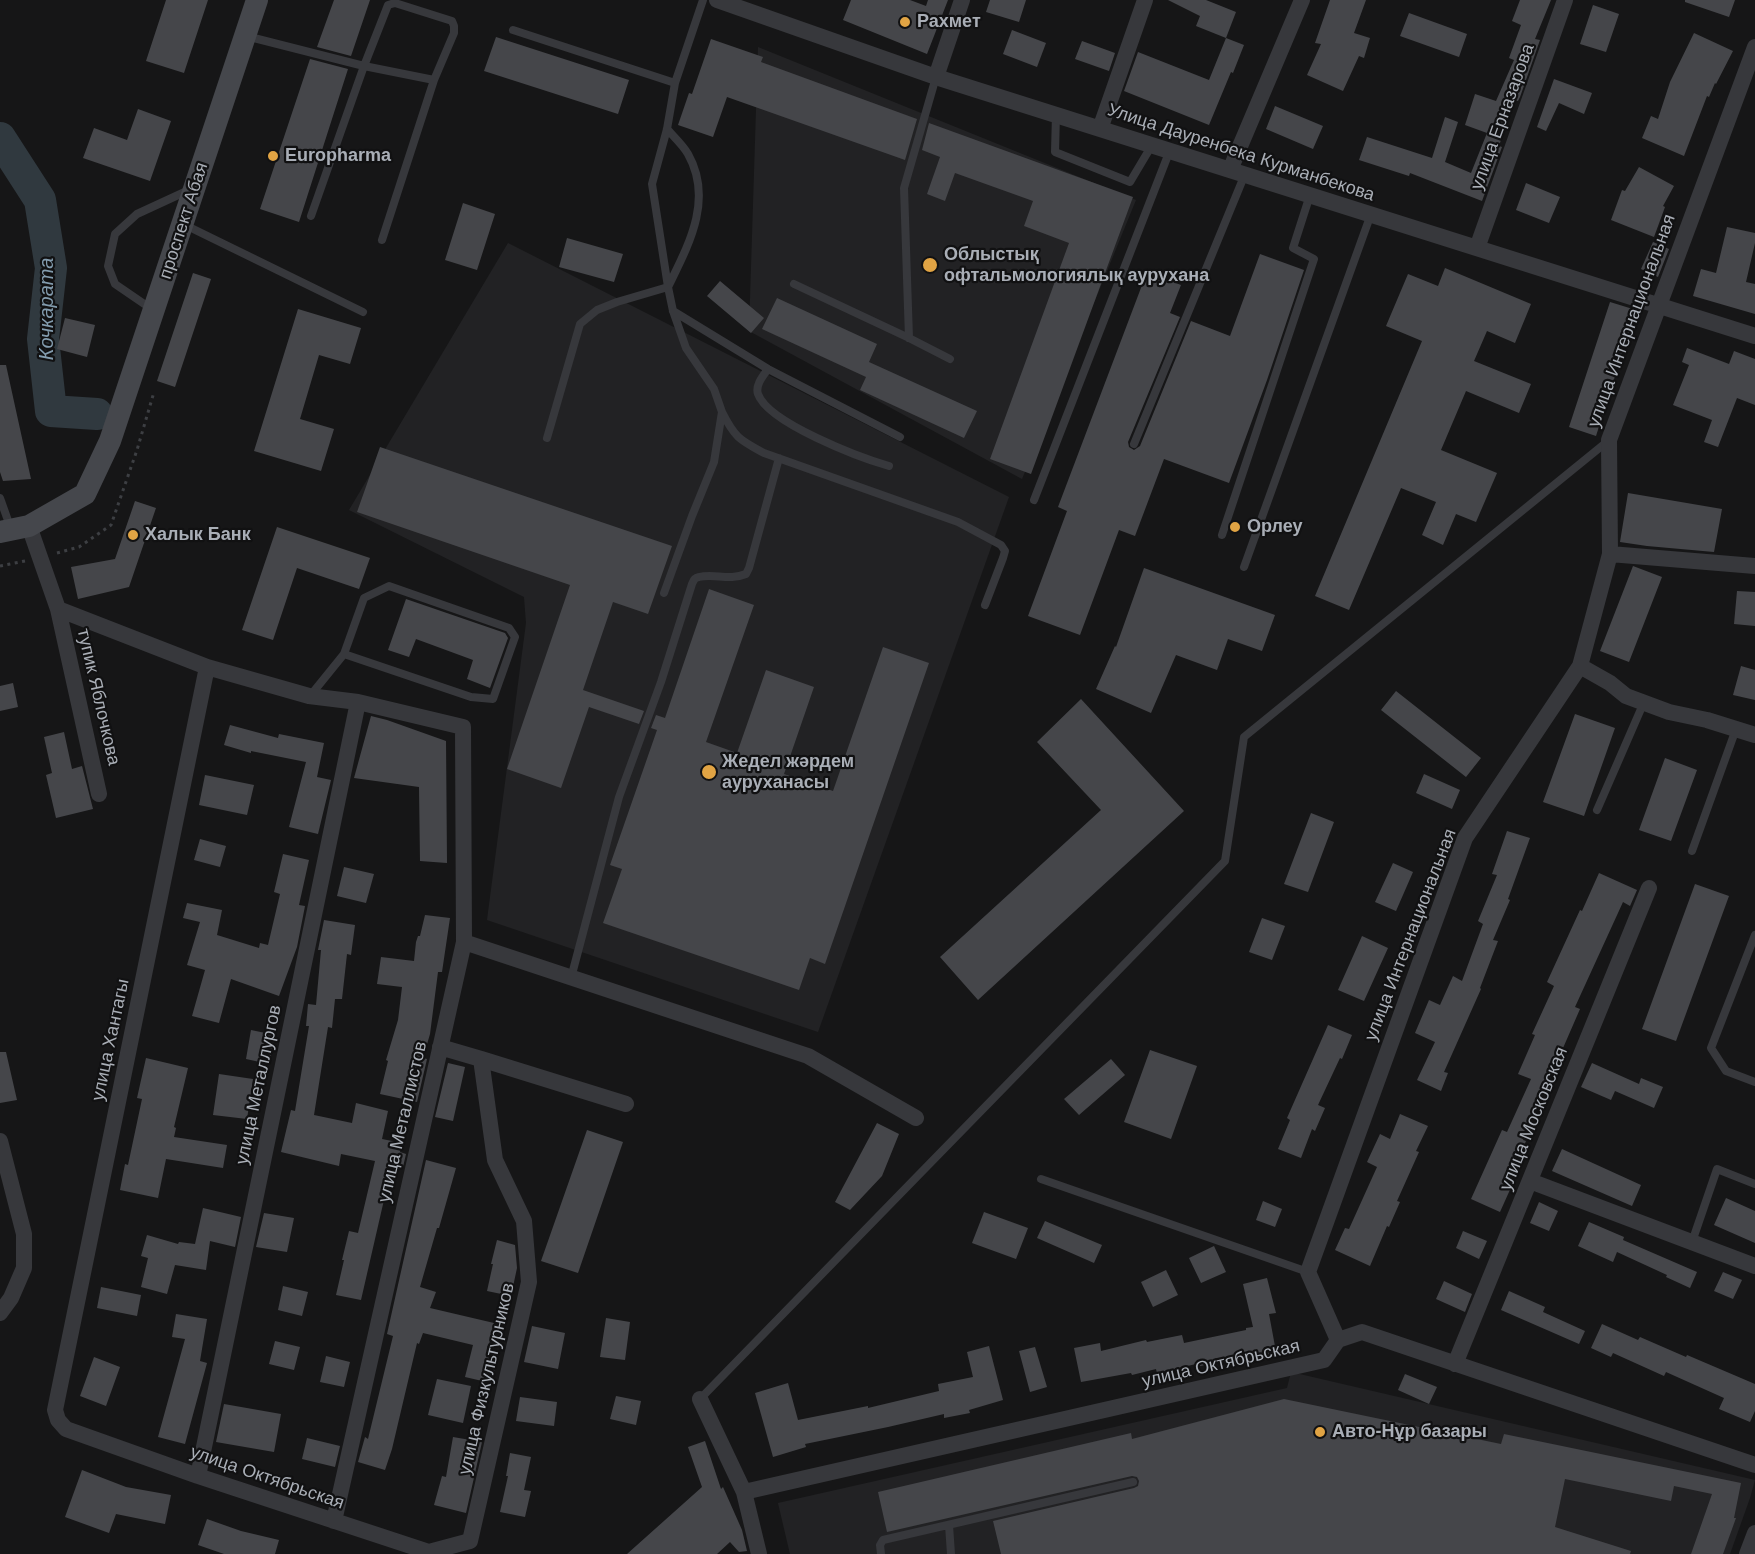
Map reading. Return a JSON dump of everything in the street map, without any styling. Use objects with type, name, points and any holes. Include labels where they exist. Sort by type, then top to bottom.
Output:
[{"type":"main road","name":"проспект Абая","points":[[13,529],[85,494],[110,441],[257,0]]},
{"type":"street","name":"Улица Дауренбека Курманбекова","points":[[717,0],[936,77],[1755,336]]},
{"type":"street","points":[[936,77],[962,0]]},
{"type":"street","points":[[1100,129],[1145,0]]},
{"type":"street","points":[[1238,172],[1302,0]]},
{"type":"street","name":"улица Ерназарова","points":[[1477,248],[1565,0]]},
{"type":"street","name":"улица Интернациональная","points":[[1308,1272],[1465,838],[1580,666],[1610,554],[1609,440],[1755,46]]},
{"type":"street","name":"тупик Яблочкова","points":[[13,529],[40,558],[58,609],[99,794]]},
{"type":"street","points":[[1610,554],[1755,566]]},
{"type":"street","points":[[58,609],[207,668],[309,696],[358,702]]},
{"type":"street","points":[[1580,666],[1610,683],[1626,696],[1669,712],[1707,720],[1755,735]]},
{"type":"street","name":"улица Хантагы","points":[[58,1420],[56,1410],[207,668]]},
{"type":"street","name":"улица Металлистов","points":[[334,1521],[464,942],[463,727],[358,702]]},
{"type":"street","name":"улица Металлургов","points":[[198,1476],[358,702]]},
{"type":"street","name":"улица Московская","points":[[1455,1364],[1649,888]]},
{"type":"street","points":[[464,942],[807,1056],[916,1118]]},
{"type":"street","points":[[440,1047],[626,1104]]},
{"type":"street","name":"улица Физкультурников","points":[[470,1542],[529,1282],[524,1221],[495,1160],[481,1059]]},
{"type":"street","points":[[0,1141],[24,1234],[24,1268],[11,1298],[0,1313]]},
{"type":"street","points":[[1530,1181],[1755,1266]]},
{"type":"street","points":[[1308,1272],[1338,1340],[1362,1332],[1755,1465]]},
{"type":"street","name":"улица Октябрьская","points":[[744,1492],[1324,1360],[1338,1340]]},
{"type":"street","points":[[700,1399],[744,1492],[759,1554]]},
{"type":"street","name":"улица Октябрьская","points":[[58,1420],[66,1429],[198,1476],[429,1552],[470,1542]]},
{"type":"street","points":[[1747,1554],[1755,1533]]},
{"type":"lane","points":[[703,0],[675,84],[667,129],[652,184],[668,287],[673,311],[686,348],[714,388],[730,429],[740,440],[765,453],[958,522],[1001,545],[1005,551],[985,605]]},
{"type":"lane","points":[[311,216],[388,5],[395,3],[452,21],[454,33],[434,80],[382,240]]},
{"type":"lane","points":[[513,30],[675,84]]},
{"type":"lane","points":[[245,36],[364,66],[434,80]]},
{"type":"lane","points":[[909,338],[904,188],[936,77]]},
{"type":"lane","points":[[1056,114],[1055,152],[1130,182],[1152,144]]},
{"type":"lane","points":[[547,438],[580,324],[597,310],[668,287],[689,244],[700,203],[698,175],[688,153],[667,129]]},
{"type":"lane","points":[[1034,500],[1170,150]]},
{"type":"lane","points":[[1134,444],[1238,172]]},
{"type":"lane","points":[[154,310],[115,284],[108,266],[115,234],[137,214],[194,188]]},
{"type":"lane","points":[[1222,535],[1314,259],[1293,248],[1310,195]]},
{"type":"lane","points":[[1244,567],[1371,214]]},
{"type":"lane","points":[[182,224],[363,312]]},
{"type":"lane","points":[[794,284],[950,359]]},
{"type":"lane","points":[[673,311],[768,369],[900,437]]},
{"type":"lane","points":[[768,369],[761,378],[757,392],[769,408],[800,429],[865,459],[889,466]]},
{"type":"lane","points":[[664,593],[714,462],[722,412]]},
{"type":"lane","points":[[700,1399],[1225,861],[1244,737],[1609,440]]},
{"type":"lane","points":[[572,978],[619,797],[661,682],[693,580],[700,576],[730,578],[746,574],[779,458]]},
{"type":"lane","points":[[0,498],[13,529]]},
{"type":"lane","points":[[309,696],[344,654],[364,598],[389,586],[509,628],[515,637],[493,699],[471,697],[344,654]]},
{"type":"lane","points":[[1597,810],[1644,702]]},
{"type":"lane","points":[[1692,851],[1736,729]]},
{"type":"lane","points":[[1755,935],[1711,1048],[1726,1071],[1755,1082]]},
{"type":"lane","points":[[1692,1242],[1717,1169],[1755,1184]]},
{"type":"lane","points":[[1041,1179],[1308,1272]]},
{"type":"lane","points":[[881,1554],[880,1545],[884,1540],[1133,1482]]},
{"type":"lane","points":[[949,1525],[951,1554]]},
{"type":"path","points":[[0,566],[79,547],[111,525],[154,392]]},
{"type":"shaded area","name":"Облыстық офтальмологиялық аурухана","points":[[758,47],[1136,200],[1022,479],[749,331]]},
{"type":"shaded area","name":"Жедел жәрдем ауруханасы","points":[[508,243],[1009,497],[818,1032],[487,920],[526,623],[524,597],[349,510]]},
{"type":"shaded area","name":"Авто-Нұр базары","points":[[1291,1372],[1755,1480],[1730,1554],[790,1554],[778,1503],[1287,1388]]},
{"type":"building","points":[[166,0],[208,0],[184,73],[146,61]]},
{"type":"building","points":[[334,0],[370,0],[351,56],[317,47]]},
{"type":"building","points":[[851,0],[910,0],[926,6],[928,0],[948,0],[927,54],[843,20]]},
{"type":"building","points":[[990,0],[1026,0],[1019,22],[986,12]]},
{"type":"building","points":[[1168,0],[1206,0],[1236,12],[1226,38],[1196,26],[1200,16]]},
{"type":"building","points":[[1330,0],[1366,0],[1354,33],[1370,38],[1364,58],[1359,56],[1343,91],[1307,75],[1321,44],[1315,43]]},
{"type":"building","points":[[1520,0],[1551,0],[1535,39],[1540,40],[1520,97],[1518,101],[1514,100],[1499,146],[1502,147],[1482,201],[1410,173],[1409,176],[1359,160],[1367,137],[1432,158],[1445,117],[1458,122],[1445,162],[1471,173],[1487,133],[1465,125],[1475,94],[1496,101],[1514,60],[1509,58],[1521,25],[1512,21]]},
{"type":"building","points":[[1685,0],[1735,0],[1729,17],[1685,2]]},
{"type":"building","points":[[1593,5],[1619,14],[1606,52],[1580,44]]},
{"type":"building","points":[[1409,13],[1467,34],[1459,57],[1400,36]]},
{"type":"building","points":[[1012,30],[1046,43],[1037,67],[1003,54]]},
{"type":"building","points":[[1694,33],[1733,51],[1709,97],[1707,96],[1684,156],[1642,138],[1651,116],[1658,119],[1670,82]]},
{"type":"building","points":[[496,37],[629,80],[618,114],[484,71]]},
{"type":"building","points":[[1226,38],[1244,45],[1209,125],[1124,91],[1138,52],[1209,80]]},
{"type":"building","points":[[711,39],[763,57],[761,62],[917,119],[905,160],[727,97],[713,137],[678,125],[689,93],[692,94]]},
{"type":"building","points":[[1082,41],[1115,53],[1109,71],[1075,59]]},
{"type":"building","points":[[310,59],[348,69],[299,222],[260,209]]},
{"type":"building","points":[[1554,79],[1592,93],[1584,114],[1559,103],[1546,131],[1537,127]]},
{"type":"building","points":[[1275,106],[1323,126],[1313,149],[1266,129]]},
{"type":"building","points":[[138,109],[171,121],[150,181],[83,158],[94,128],[127,140]]},
{"type":"building","points":[[929,123],[1133,197],[1031,474],[990,459],[1069,243],[1024,226],[1033,201],[955,173],[945,201],[927,194],[940,157],[922,150]]},
{"type":"building","points":[[1639,167],[1674,186],[1663,206],[1665,207],[1654,237],[1611,220],[1622,190],[1625,191]]},
{"type":"building","points":[[1526,183],[1560,197],[1549,223],[1516,210]]},
{"type":"building","points":[[463,203],[495,214],[477,270],[445,260]]},
{"type":"building","points":[[1727,227],[1755,233],[1755,243],[1746,282],[1755,284],[1755,314],[1693,296],[1701,269],[1716,273]]},
{"type":"building","points":[[567,238],[623,254],[614,282],[559,267]]},
{"type":"building","points":[[1653,242],[1669,249],[1658,277],[1641,269]]},
{"type":"building","points":[[1260,254],[1304,270],[1229,483],[1164,459],[1135,536],[1119,530],[1080,635],[1028,616],[1067,511],[1058,507],[1147,272],[1181,285],[1170,313],[1180,317],[1128,442],[1129,447],[1134,450],[1140,446],[1191,321],[1230,336]]},
{"type":"building","points":[[1445,268],[1531,304],[1515,343],[1487,331],[1474,361],[1531,384],[1519,413],[1466,391],[1441,450],[1497,473],[1476,522],[1456,514],[1443,545],[1422,535],[1436,502],[1401,488],[1349,610],[1315,596],[1422,341],[1386,326],[1408,274],[1438,286]]},
{"type":"building","points":[[193,273],[211,279],[175,387],[157,381]]},
{"type":"building","points":[[720,281],[764,318],[751,333],[707,296]]},
{"type":"building","points":[[777,298],[877,344],[869,362],[977,411],[964,438],[860,390],[866,377],[762,329]]},
{"type":"building","points":[[1610,302],[1636,310],[1596,436],[1569,427]]},
{"type":"building","points":[[298,309],[361,328],[350,364],[319,355],[300,419],[334,429],[321,471],[254,451]]},
{"type":"building","points":[[65,318],[95,325],[87,357],[57,349]]},
{"type":"building","points":[[1687,348],[1729,364],[1734,351],[1755,359],[1755,405],[1737,398],[1718,447],[1704,442],[1712,420],[1673,405],[1689,365],[1682,362]]},
{"type":"building","points":[[0,365],[6,365],[31,479],[3,481],[0,472]]},
{"type":"building","points":[[380,447],[672,546],[648,614],[613,602],[583,690],[644,711],[639,724],[589,707],[561,788],[507,769],[570,585],[357,512]]},
{"type":"building","points":[[1628,493],[1722,509],[1714,552],[1620,542]]},
{"type":"building","points":[[135,501],[156,508],[129,587],[78,599],[71,567],[115,559]]},
{"type":"building","points":[[277,527],[370,558],[359,589],[297,568],[273,640],[242,630]]},
{"type":"building","points":[[1633,566],[1662,577],[1629,662],[1600,651]]},
{"type":"building","points":[[1144,568],[1275,615],[1262,651],[1228,639],[1217,670],[1176,655],[1151,713],[1096,689],[1116,647]]},
{"type":"building","points":[[709,589],[754,605],[706,742],[737,753],[766,670],[814,687],[784,774],[833,791],[883,647],[929,663],[825,964],[810,958],[799,990],[603,923],[622,869],[610,865],[657,730],[651,728],[656,715],[665,718]]},
{"type":"building","points":[[1737,591],[1755,592],[1755,626],[1734,624]]},
{"type":"building","points":[[406,599],[505,633],[508,638],[490,688],[467,679],[473,660],[416,639],[409,657],[388,650]]},
{"type":"building","points":[[1741,666],[1755,670],[1755,700],[1733,695]]},
{"type":"building","points":[[13,683],[18,707],[0,711],[0,686]]},
{"type":"building","points":[[1396,691],[1481,758],[1466,777],[1381,710]]},
{"type":"building","points":[[1081,699],[1184,811],[978,1000],[940,957],[1101,810],[1037,742]]},
{"type":"building","points":[[1575,714],[1615,728],[1584,816],[1543,802]]},
{"type":"building","points":[[371,716],[446,741],[447,863],[420,861],[419,787],[354,778]]},
{"type":"building","points":[[230,725],[278,738],[279,734],[324,743],[317,777],[331,780],[318,834],[289,827],[306,762],[251,751],[251,753],[224,745]]},
{"type":"building","points":[[64,732],[72,769],[82,766],[93,809],[56,818],[46,775],[52,773],[44,737]]},
{"type":"building","points":[[1665,758],[1697,770],[1671,841],[1639,830]]},
{"type":"building","points":[[1424,774],[1460,790],[1452,809],[1416,793]]},
{"type":"building","points":[[205,775],[254,785],[247,815],[199,805]]},
{"type":"building","points":[[1311,813],[1334,822],[1308,892],[1284,884]]},
{"type":"building","points":[[1507,831],[1530,838],[1508,899],[1510,900],[1493,940],[1498,941],[1481,989],[1444,1072],[1448,1073],[1441,1091],[1417,1080],[1435,1042],[1415,1033],[1429,1000],[1440,1005],[1453,976],[1462,981],[1483,924],[1478,921],[1497,875],[1492,874]]},
{"type":"building","points":[[200,839],[226,846],[220,867],[194,860]]},
{"type":"building","points":[[283,854],[309,860],[299,905],[305,906],[297,947],[279,996],[231,979],[219,1023],[192,1016],[205,970],[187,965],[200,922],[183,918],[187,903],[222,910],[217,935],[259,948],[260,943],[268,945],[280,894],[274,892]]},
{"type":"building","points":[[1393,863],[1413,872],[1396,911],[1375,902]]},
{"type":"building","points":[[344,867],[374,874],[366,903],[337,896]]},
{"type":"building","points":[[1599,873],[1637,890],[1630,906],[1623,902],[1575,1007],[1580,1009],[1523,1140],[1526,1141],[1509,1181],[1513,1183],[1500,1212],[1471,1199],[1502,1130],[1507,1132],[1531,1079],[1518,1074],[1535,1035],[1532,1034],[1554,986],[1547,982]]},
{"type":"building","points":[[1695,884],[1729,896],[1676,1041],[1642,1029]]},
{"type":"building","points":[[425,915],[450,918],[442,972],[438,972],[430,1034],[423,1058],[427,1059],[417,1102],[380,1094],[388,1061],[386,1060],[398,1020],[402,987],[377,984],[381,957],[414,961],[416,942],[420,936]]},
{"type":"building","points":[[1262,918],[1285,926],[1272,960],[1249,952]]},
{"type":"building","points":[[324,920],[355,925],[351,955],[347,954],[342,999],[335,999],[332,1028],[328,1027],[314,1115],[352,1123],[356,1103],[388,1111],[382,1139],[402,1143],[400,1152],[406,1154],[403,1167],[392,1165],[361,1300],[336,1295],[349,1231],[358,1233],[375,1161],[341,1154],[339,1166],[281,1152],[291,1110],[295,1111],[309,1026],[306,1026],[308,1004],[316,1005],[321,950],[318,950]]},
{"type":"building","points":[[1362,936],[1388,948],[1364,1001],[1338,990]]},
{"type":"building","points":[[1328,1025],[1352,1035],[1318,1105],[1325,1108],[1315,1131],[1312,1129],[1301,1158],[1278,1149],[1290,1120],[1287,1118]]},
{"type":"building","points":[[251,1030],[275,1035],[269,1064],[246,1059]]},
{"type":"building","points":[[1150,1050],[1197,1066],[1171,1139],[1124,1122]]},
{"type":"building","points":[[0,1052],[6,1052],[17,1100],[0,1103]]},
{"type":"building","points":[[146,1058],[188,1068],[174,1127],[176,1128],[174,1137],[227,1145],[223,1168],[166,1159],[158,1198],[120,1190],[125,1164],[128,1165],[142,1099],[137,1098]]},
{"type":"building","points":[[1111,1059],[1125,1075],[1079,1115],[1064,1099]]},
{"type":"building","points":[[448,1063],[465,1067],[453,1121],[435,1117]]},
{"type":"building","points":[[1592,1063],[1639,1084],[1641,1078],[1663,1087],[1654,1108],[1615,1091],[1611,1100],[1581,1087]]},
{"type":"building","points":[[219,1074],[253,1079],[247,1119],[213,1115]]},
{"type":"building","points":[[1400,1114],[1428,1126],[1397,1201],[1400,1202],[1370,1266],[1335,1250],[1345,1228],[1349,1229],[1377,1167],[1367,1162],[1380,1134],[1390,1139]]},
{"type":"building","points":[[877,1123],[899,1134],[882,1176],[850,1210],[835,1202]]},
{"type":"building","points":[[587,1130],[623,1142],[578,1273],[541,1261]]},
{"type":"building","points":[[1562,1149],[1641,1185],[1632,1206],[1552,1171]]},
{"type":"building","points":[[426,1160],[456,1168],[420,1287],[436,1292],[430,1308],[494,1323],[486,1357],[497,1360],[491,1383],[465,1377],[473,1345],[423,1333],[419,1344],[417,1343],[385,1470],[358,1462],[365,1437],[368,1439],[393,1336],[387,1334]]},
{"type":"building","points":[[1726,1198],[1755,1211],[1755,1243],[1714,1225]]},
{"type":"building","points":[[1263,1201],[1282,1209],[1275,1227],[1256,1220]]},
{"type":"building","points":[[1539,1202],[1558,1211],[1549,1231],[1530,1223]]},
{"type":"building","points":[[203,1208],[241,1217],[235,1247],[210,1241],[206,1270],[175,1265],[167,1294],[141,1287],[148,1258],[141,1256],[147,1235],[178,1244],[179,1242],[195,1244]]},
{"type":"building","points":[[984,1212],[1028,1228],[1016,1259],[972,1243]]},
{"type":"building","points":[[264,1213],[294,1218],[287,1252],[256,1247]]},
{"type":"building","points":[[1045,1221],[1102,1245],[1094,1263],[1037,1238]]},
{"type":"building","points":[[1589,1222],[1624,1237],[1623,1240],[1697,1272],[1690,1288],[1617,1252],[1613,1262],[1578,1246]]},
{"type":"building","points":[[1463,1231],[1487,1241],[1479,1259],[1456,1248]]},
{"type":"building","points":[[497,1240],[515,1245],[517,1268],[511,1296],[487,1291]]},
{"type":"building","points":[[1214,1246],[1226,1272],[1201,1283],[1189,1258]]},
{"type":"building","points":[[1166,1270],[1178,1295],[1153,1307],[1141,1282]]},
{"type":"building","points":[[1723,1272],[1742,1280],[1733,1299],[1714,1291]]},
{"type":"building","points":[[1267,1278],[1276,1313],[1269,1314],[1277,1357],[1252,1362],[1251,1355],[1196,1367],[1196,1364],[1157,1373],[1156,1369],[1132,1375],[1131,1373],[1081,1382],[1074,1348],[1100,1343],[1101,1351],[1146,1340],[1147,1342],[1182,1335],[1184,1343],[1253,1327],[1243,1284]]},
{"type":"building","points":[[1444,1281],[1472,1294],[1465,1312],[1436,1299]]},
{"type":"building","points":[[283,1286],[308,1292],[302,1316],[278,1310]]},
{"type":"building","points":[[101,1287],[141,1295],[137,1316],[97,1308]]},
{"type":"building","points":[[1509,1291],[1545,1307],[1543,1312],[1585,1331],[1579,1344],[1501,1310]]},
{"type":"building","points":[[176,1314],[207,1319],[200,1361],[207,1363],[185,1444],[158,1437],[185,1339],[172,1337]]},
{"type":"building","points":[[606,1318],[630,1322],[625,1360],[600,1357]]},
{"type":"building","points":[[1602,1324],[1638,1340],[1640,1337],[1686,1357],[1687,1355],[1755,1384],[1755,1411],[1750,1422],[1719,1409],[1724,1398],[1666,1372],[1664,1376],[1613,1353],[1611,1357],[1591,1348]]},
{"type":"building","points":[[532,1326],[565,1333],[558,1369],[524,1362]]},
{"type":"building","points":[[275,1341],[300,1347],[294,1370],[269,1364]]},
{"type":"building","points":[[989,1346],[1003,1400],[969,1410],[970,1413],[944,1418],[944,1414],[805,1444],[806,1447],[773,1457],[755,1393],[788,1383],[798,1420],[868,1406],[868,1408],[939,1391],[938,1384],[973,1377],[967,1352]]},
{"type":"building","points":[[1035,1347],[1047,1387],[1030,1392],[1019,1351]]},
{"type":"building","points":[[326,1356],[350,1362],[344,1387],[320,1382]]},
{"type":"building","points":[[94,1357],[120,1367],[106,1406],[80,1396]]},
{"type":"building","points":[[1405,1374],[1437,1387],[1429,1404],[1398,1390]]},
{"type":"building","points":[[437,1379],[471,1386],[463,1423],[428,1415]]},
{"type":"building","points":[[616,1396],[641,1401],[636,1425],[610,1419]]},
{"type":"building","points":[[520,1397],[557,1402],[554,1426],[516,1421]]},
{"type":"building","name":"Авто-Нұр базары","points":[[1284,1399],[1501,1444],[1504,1434],[1741,1483],[1734,1518],[1736,1518],[1723,1554],[1691,1554],[1712,1494],[1674,1486],[1671,1501],[1565,1479],[1555,1527],[1631,1551],[1630,1554],[1001,1554],[993,1521],[1134,1488],[1138,1486],[1139,1481],[1137,1477],[1132,1476],[887,1532],[878,1492],[1131,1433],[1132,1439]]},
{"type":"building","points":[[224,1404],[281,1414],[274,1452],[216,1442]]},
{"type":"building","points":[[453,1437],[482,1442],[466,1513],[434,1505],[442,1476],[446,1477]]},
{"type":"building","points":[[307,1438],[340,1446],[335,1467],[302,1459]]},
{"type":"building","points":[[705,1441],[721,1489],[723,1487],[742,1530],[747,1551],[739,1552],[730,1542],[717,1554],[627,1554],[702,1487],[688,1447]]},
{"type":"building","points":[[510,1453],[531,1457],[524,1490],[531,1491],[525,1517],[500,1512],[508,1476],[506,1476]]},
{"type":"building","points":[[82,1470],[126,1487],[171,1495],[165,1524],[116,1514],[109,1533],[65,1517]]},
{"type":"building","points":[[207,1519],[241,1531],[279,1540],[275,1554],[224,1554],[198,1545]]},
{"type":"waterway","name":"Кочкарата","points":[[0,138],[40,200],[51,268],[43,339],[51,411],[97,414]]},
{"type":"place","name":"Рахмет","points":[[905,22]]},
{"type":"place","name":"Europharma","points":[[273,156]]},
{"type":"place","name":"Облыстық офтальмологиялық аурухана","points":[[930,265]]},
{"type":"place","name":"Орлеу","points":[[1235,527]]},
{"type":"place","name":"Халык Банк","points":[[133,535]]},
{"type":"place","name":"Жедел жәрдем ауруханасы","points":[[709,772]]},
{"type":"place","name":"Авто-Нұр базары","points":[[1320,1432]]}]
